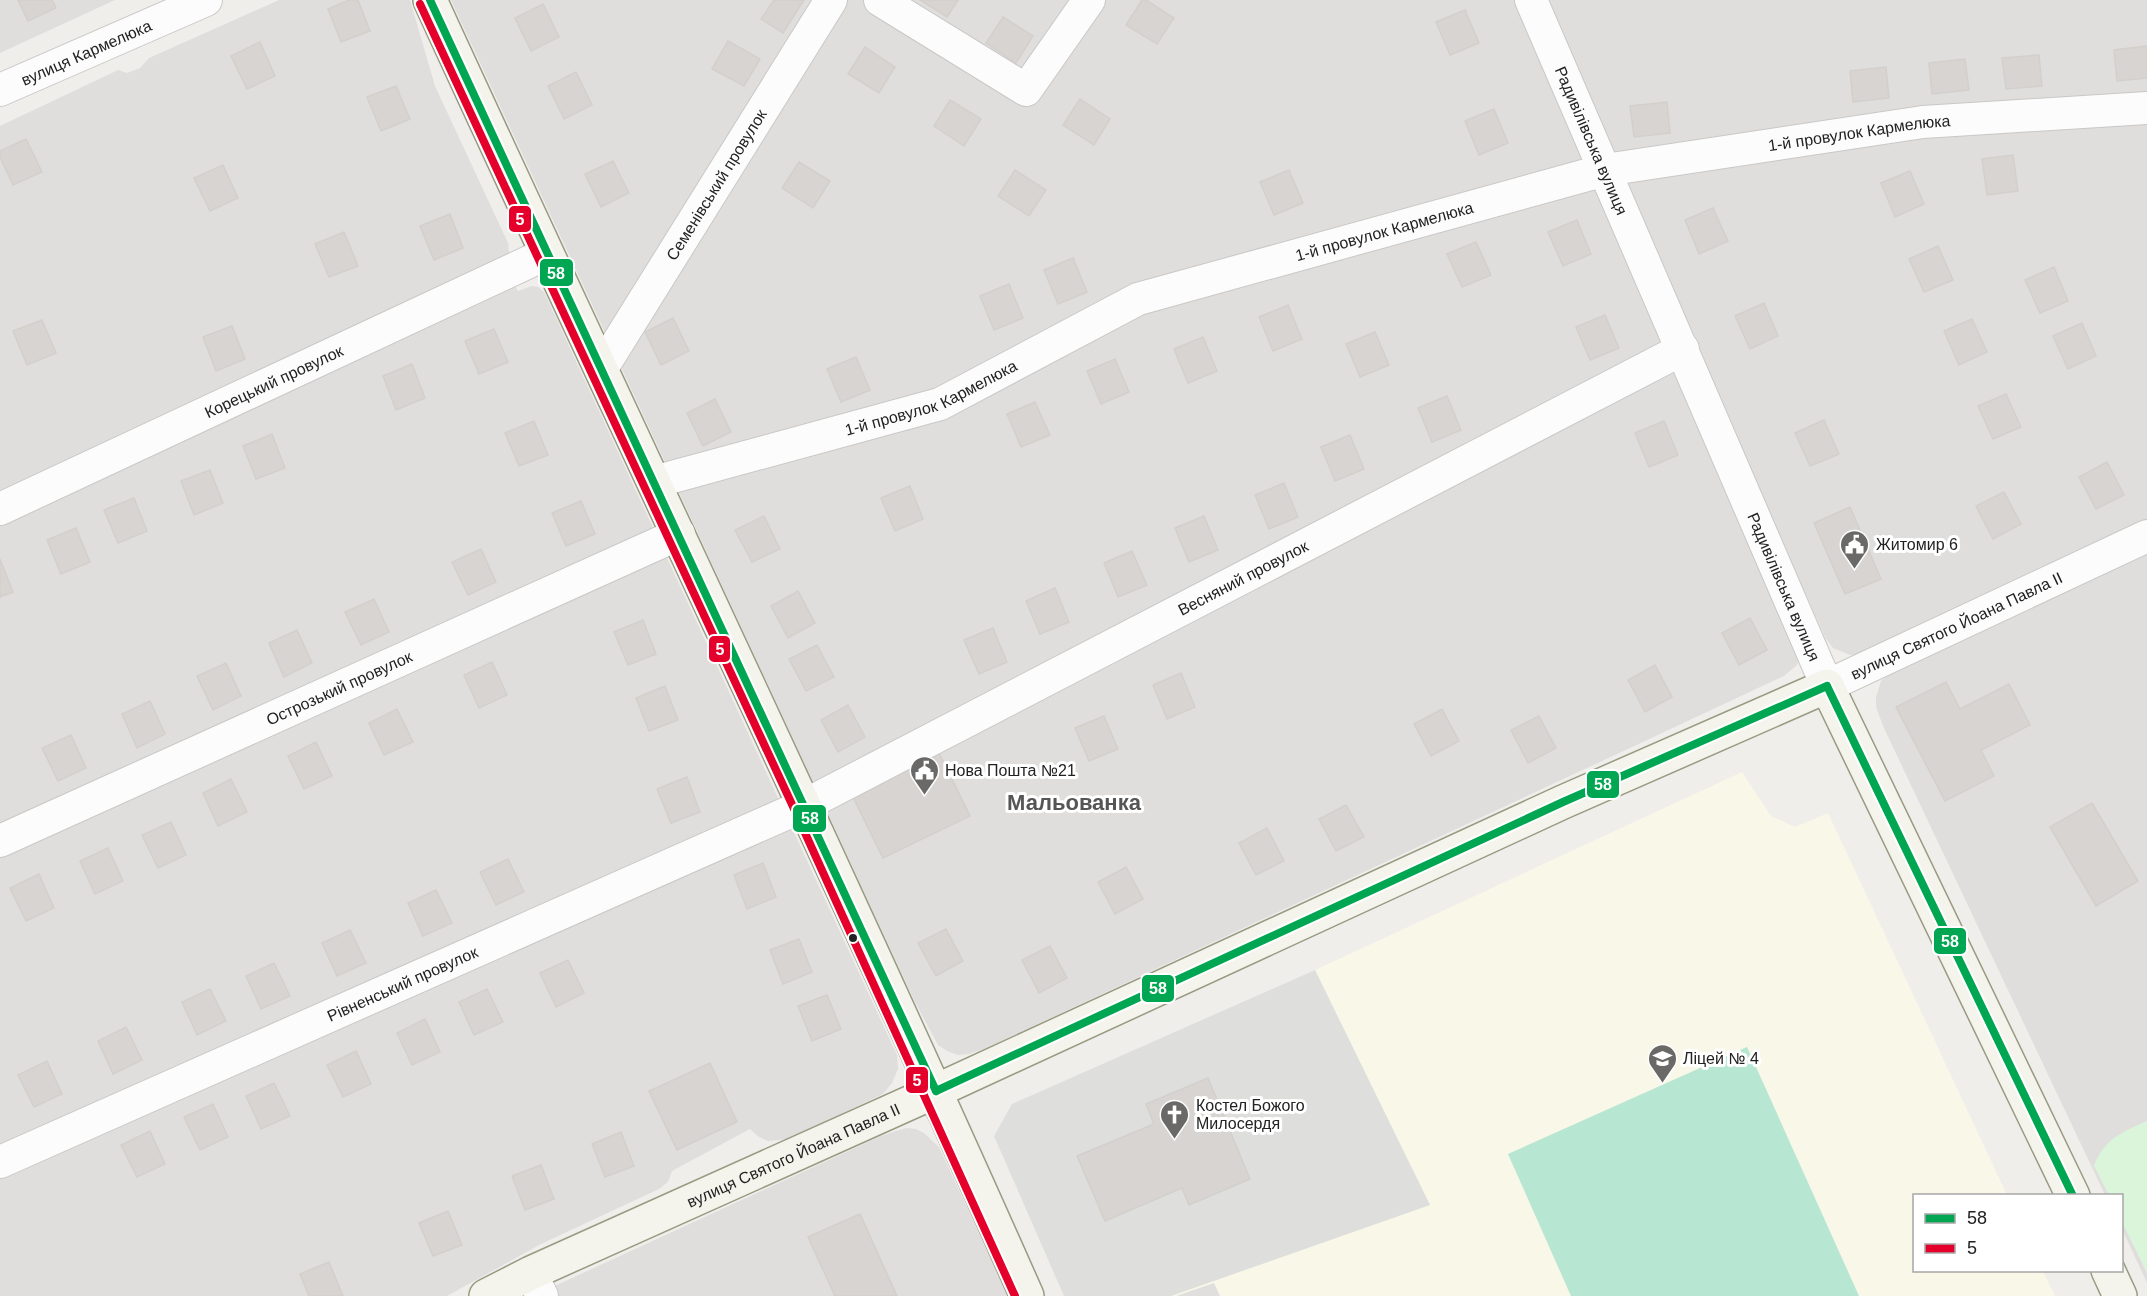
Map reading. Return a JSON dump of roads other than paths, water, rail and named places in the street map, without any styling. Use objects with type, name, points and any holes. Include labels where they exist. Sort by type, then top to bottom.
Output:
[{"type":"street","points":[[430,0],[546,254],[602,368],[803,806],[854,911],[1027,1296]]},
{"type":"street","name":"Семенівський провулок","points":[[602,368],[831,0]]},
{"type":"street","points":[[880,0],[1026,90],[1089,0]]},
{"type":"street","name":"Радивілівська вулиця","points":[[1531,0],[1827,686],[2072,1194]]},
{"type":"street","name":"вулиця Кармелюка","points":[[0,90],[195,2]]},
{"type":"street","name":"1-й провулок Кармелюка","points":[[654,482],[940,404],[1138,299],[1605,170],[1923,122],[2147,108]]},
{"type":"street","name":"Корецький провулок","points":[[0,509],[546,254]]},
{"type":"street","name":"Весняний провулок","points":[[803,806],[1683,349]]},
{"type":"street","name":"Острозький провулок","points":[[0,841],[679,534]]},
{"type":"street","name":"вулиця Святого Йоана Павла II","points":[[486,1296],[537,1285],[936,1091],[1563,802],[1827,686],[2147,536]]},
{"type":"street","name":"Рівненський провулок","points":[[0,1162],[803,806]]},
{"type":"street","points":[[2109,1272],[2121,1296]]},
{"type":"place","name":"Житомир 6","points":[[1855,570]]},
{"type":"place","name":"Нова Пошта №21","points":[[924,796]]},
{"type":"place","name":"Ліцей № 4","points":[[1662,1084]]},
{"type":"place","name":"Костел Божого Милосердя","points":[[1175,1140]]},
{"type":"district","name":"Мальованка","points":[[1074,802]]}]
